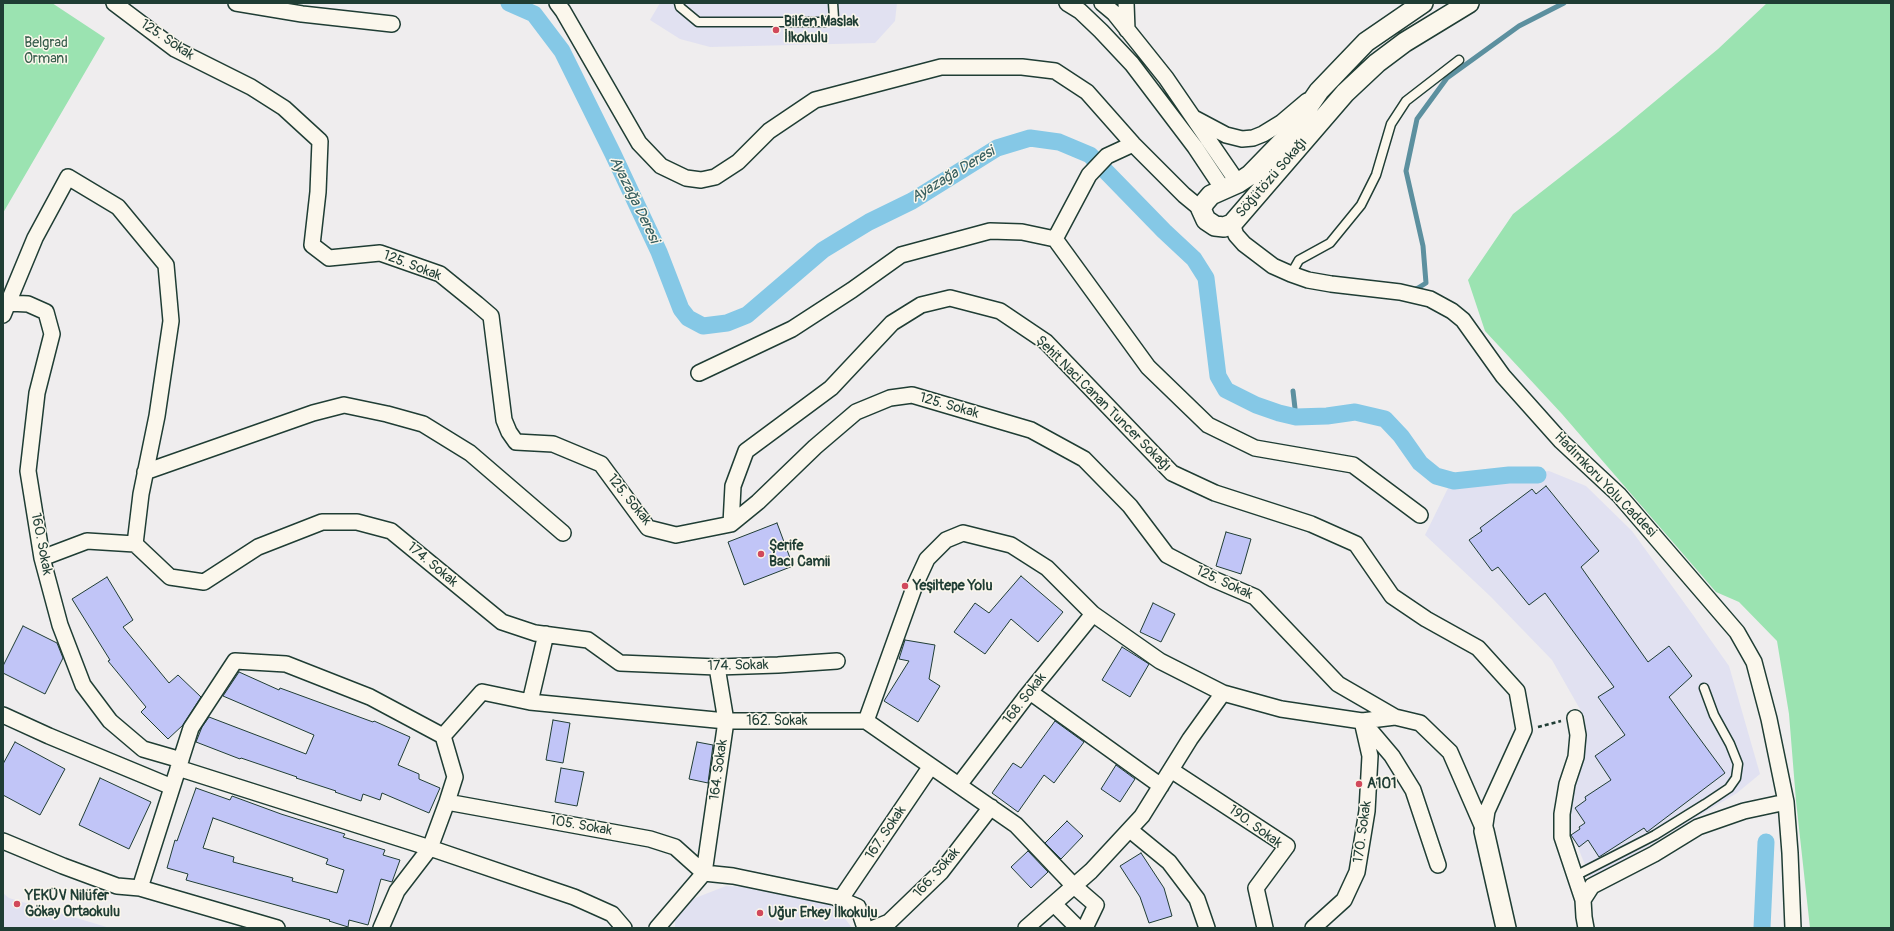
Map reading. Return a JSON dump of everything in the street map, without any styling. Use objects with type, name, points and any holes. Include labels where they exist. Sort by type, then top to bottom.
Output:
[{"type":"street","name":"125. Sokak","points":[[114,3],[175,49],[251,87],[284,108],[320,141],[318,192],[312,245],[329,258],[380,253],[440,274],[491,316],[504,420],[509,432],[516,442],[552,444],[601,464],[648,528],[676,535],[731,524],[758,502],[815,447],[856,412],[890,398],[912,395],[1031,430],[1084,459],[1130,506],[1167,555],[1212,579],[1255,597],[1338,684],[1395,717]]},
{"type":"street","points":[[236,3],[302,14],[392,24]]},
{"type":"street","points":[[557,3],[639,143],[661,166],[686,178],[701,180],[715,177],[738,162],[769,131],[816,100],[941,67],[1022,67],[1055,71],[1087,92],[1133,144],[1184,195],[1201,209]]},
{"type":"street","points":[[1067,3],[1080,11],[1132,64],[1195,147],[1231,186],[1249,198],[1248,204]]},
{"type":"street","points":[[1102,3],[1114,13],[1166,78],[1191,117],[1231,186]]},
{"type":"street","points":[[1126,3],[1127,31]]},
{"type":"street","name":"Söğütözü Sokağı","points":[[1418,5],[1366,42],[1319,91],[1288,136],[1264,161],[1231,186],[1212,195],[1201,209],[1206,220],[1215,226],[1224,227],[1232,224],[1345,93],[1376,63],[1405,42],[1469,3]]},
{"type":"street","points":[[1191,117],[1226,135],[1242,138],[1253,138],[1281,123],[1319,91]]},
{"type":"street","points":[[1055,239],[1089,175],[1107,156],[1133,144]]},
{"type":"street","points":[[5,309],[35,238],[68,177],[118,207],[166,265],[171,321],[157,416],[141,494],[134,544],[87,540],[42,558]]},
{"type":"street","name":"Hadımkoru Yolu Caddesi","points":[[1232,224],[1236,234],[1244,244],[1273,266],[1291,274],[1308,280],[1400,292],[1430,299],[1452,311],[1463,320],[1503,376],[1561,441],[1619,496],[1737,632],[1754,662],[1770,719],[1786,802],[1793,928]]},
{"type":"street","points":[[699,373],[792,329],[852,290],[901,255],[990,231],[1022,232],[1055,239],[1148,367],[1208,425],[1255,448],[1353,465],[1420,515]]},
{"type":"street","name":"Şehit Naci Canan Tuncer Sokağı","points":[[731,524],[733,486],[746,451],[831,388],[892,323],[915,308],[921,305],[950,298],[979,305],[1000,311],[1046,342],[1172,473],[1215,493],[1311,524],[1356,544],[1392,596],[1426,619],[1478,648],[1517,691],[1524,730]]},
{"type":"street","name":"160. Sokak","points":[[5,309],[28,304],[46,312],[52,334],[37,394],[28,472],[42,558],[60,625],[83,684],[110,721],[143,750],[180,764],[574,897],[612,914],[624,928]]},
{"type":"street","points":[[145,472],[313,413],[344,405],[387,414],[423,424],[470,453],[563,533]]},
{"type":"street","name":"174. Sokak","points":[[134,544],[170,577],[204,582],[258,547],[322,522],[357,522],[391,531],[502,622],[535,633],[588,640],[620,663],[717,667],[837,661]]},
{"type":"street","points":[[1085,928],[1096,905],[1074,886],[1016,825],[866,721],[915,585],[926,559],[946,540],[963,532],[1011,545],[1047,568],[1094,614],[1160,661],[1223,693],[1282,709],[1362,720],[1395,717],[1420,723],[1450,752],[1484,831],[1506,928]]},
{"type":"street","name":"168. Sokak","points":[[959,785],[1030,692],[1094,614]]},
{"type":"street","points":[[530,702],[546,634]]},
{"type":"street","points":[[140,888],[191,728],[235,661],[286,664],[370,697],[442,736],[455,777],[430,848],[397,891],[381,928]]},
{"type":"street","name":"164. Sokak","points":[[704,873],[726,721],[717,667]]},
{"type":"street","name":"162. Sokak","points":[[442,736],[482,692],[522,699],[530,702],[726,721],[866,721]]},
{"type":"street","points":[[1030,692],[1161,786]]},
{"type":"street","points":[[1029,927],[1092,871],[1142,816],[1223,693]]},
{"type":"street","points":[[3,715],[49,736],[172,787]]},
{"type":"street","points":[[1575,718],[1578,735],[1576,757],[1567,784],[1562,814],[1562,837],[1583,900],[1586,928]]},
{"type":"street","points":[[1362,720],[1392,756],[1413,790],[1438,865]]},
{"type":"street","name":"170. Sokak","points":[[1314,928],[1344,900],[1357,872],[1367,811],[1370,756],[1362,720]]},
{"type":"street","points":[[1484,831],[1487,811],[1524,730]]},
{"type":"street","name":"167. Sokak","points":[[840,900],[931,766]]},
{"type":"street","name":"190. Sokak","points":[[1171,770],[1287,846],[1256,888],[1265,928]]},
{"type":"street","name":"105. Sokak","points":[[447,802],[650,839],[675,847],[704,873]]},
{"type":"street","points":[[1583,900],[1592,886],[1654,854],[1698,828],[1744,810],[1786,802]]},
{"type":"street","name":"166. Sokak","points":[[874,928],[890,922],[941,872],[991,808]]},
{"type":"street","points":[[1130,830],[1169,862],[1197,898],[1207,928]]},
{"type":"street","points":[[3,841],[63,866],[117,886],[140,888],[277,928]]},
{"type":"street","points":[[657,928],[704,873],[733,876],[840,900],[858,907],[865,928]]},
{"type":"street","points":[[1054,904],[1078,928]]},
{"type":"lane","points":[[679,3],[680,7],[698,22],[825,22],[834,18],[833,3]]},
{"type":"lane","points":[[1291,274],[1299,260],[1330,243],[1361,205],[1376,175],[1391,124],[1406,101],[1460,60]]},
{"type":"lane","points":[[1575,876],[1655,835],[1729,788],[1736,778],[1738,764],[1730,744],[1714,715],[1704,688]]},
{"type":"path","points":[[1524,730],[1575,718]]},
{"type":"shaded area","name":"Bilfen Maslak İlkokulu","points":[[660,3],[897,3],[895,21],[875,43],[710,47],[680,39],[650,20]]},
{"type":"shaded area","points":[[1549,471],[1586,486],[1632,531],[1729,666],[1760,774],[1737,793],[1591,880],[1569,825],[1571,791],[1582,759],[1585,718],[1552,660],[1490,596],[1425,535],[1450,484]]},
{"type":"shaded area","name":"Uğur Erkey İlkokulu","points":[[726,886],[779,889],[835,905],[852,928],[675,928],[675,920],[685,902]]},
{"type":"shaded area","name":"YEKÜV Nilüfer Gökay Ortaokulu","points":[[3,893],[9,898],[110,928],[3,928]]},
{"type":"green space","name":"Belgrad Ormanı","points":[[3,3],[52,3],[105,38],[3,213]]},
{"type":"green space","points":[[1767,3],[1891,3],[1891,928],[1810,928],[1796,801],[1789,714],[1777,641],[1739,602],[1716,592],[1562,414],[1485,331],[1468,280],[1513,214],[1618,132],[1718,49]]},
{"type":"building","points":[[1546,486],[1599,551],[1581,567],[1648,662],[1669,646],[1692,676],[1669,697],[1725,773],[1647,832],[1644,828],[1599,857],[1588,840],[1579,847],[1571,835],[1580,829],[1579,827],[1585,823],[1575,808],[1586,800],[1585,797],[1611,780],[1595,756],[1625,735],[1598,697],[1614,687],[1545,593],[1529,605],[1498,567],[1492,571],[1469,540],[1482,531],[1480,528],[1532,489],[1536,494]]},
{"type":"building","name":"Şerife Bacı Camii","points":[[777,523],[793,566],[744,585],[728,542]]},
{"type":"building","points":[[1226,532],[1251,539],[1241,574],[1216,566]]},
{"type":"building","points":[[1021,576],[1063,612],[1038,642],[1011,619],[985,654],[954,632],[975,603],[989,613]]},
{"type":"building","points":[[107,577],[133,620],[123,627],[169,683],[178,675],[201,697],[183,725],[168,739],[141,712],[146,707],[108,661],[110,660],[72,599]]},
{"type":"building","points":[[1153,603],[1175,614],[1161,642],[1140,632]]},
{"type":"building","points":[[23,626],[57,643],[63,658],[45,694],[3,673],[3,666]]},
{"type":"building","points":[[905,640],[935,645],[929,679],[940,686],[918,722],[884,701],[909,661],[899,659]]},
{"type":"building","points":[[1122,647],[1149,664],[1130,697],[1102,680]]},
{"type":"building","points":[[239,672],[279,690],[280,688],[373,722],[374,721],[410,737],[398,765],[419,774],[419,779],[440,788],[429,813],[382,793],[380,800],[363,794],[361,801],[196,742],[202,727],[209,717],[306,754],[314,735],[223,696]]},
{"type":"building","points":[[553,720],[570,723],[563,763],[546,760]]},
{"type":"building","points":[[1055,721],[1084,742],[1054,783],[1044,775],[1018,812],[992,793],[1013,763],[1021,768]]},
{"type":"building","points":[[15,742],[65,769],[40,815],[3,795],[3,764]]},
{"type":"building","points":[[697,742],[713,745],[708,783],[689,779]]},
{"type":"building","points":[[1116,765],[1135,779],[1120,802],[1101,789]]},
{"type":"building","points":[[561,768],[584,772],[577,806],[555,802]]},
{"type":"building","points":[[100,778],[151,802],[129,849],[79,825]]},
{"type":"building","points":[[196,788],[230,800],[232,796],[281,814],[345,834],[343,837],[385,850],[383,855],[400,860],[392,882],[381,879],[368,925],[349,920],[348,927],[329,921],[330,920],[186,880],[188,874],[167,868],[175,840],[177,841]],"holes":[[[213,818],[328,859],[326,864],[344,870],[337,893],[292,881],[293,878],[233,862],[234,857],[203,848]]]},
{"type":"building","points":[[1067,821],[1083,836],[1061,859],[1045,843]]},
{"type":"building","points":[[1028,851],[1048,872],[1031,888],[1011,867]]},
{"type":"building","points":[[1141,853],[1164,888],[1172,916],[1149,923],[1140,897],[1120,866]]},
{"type":"waterway","name":"Ayazağa Deresi","points":[[509,3],[534,14],[562,51],[659,252],[681,309],[688,318],[703,326],[727,323],[747,315],[823,250],[869,222],[912,201],[997,148],[1030,138],[1059,142],[1090,155],[1164,231],[1194,259],[1206,278],[1218,376],[1226,390],[1256,405],[1296,417],[1327,416],[1355,412],[1385,419],[1401,436],[1420,463],[1436,476],[1454,481],[1509,475],[1538,475]]},
{"type":"waterway","points":[[1413,290],[1426,283],[1423,246],[1406,171],[1417,119],[1447,78],[1519,26],[1564,3]]},
{"type":"waterway","points":[[1293,391],[1296,417]]},
{"type":"waterway","name":"Ayazağa Deresi","points":[[1762,928],[1766,842]]},
{"type":"place","name":"Bilfen Maslak İlkokulu","points":[[776,30]]},
{"type":"place","name":"Şerife Bacı Camii","points":[[761,554]]},
{"type":"place","name":"Yeşiltepe Yolu","points":[[905,586]]},
{"type":"place","name":"A101","points":[[1359,784]]},
{"type":"place","name":"YEKÜV Nilüfer Gökay Ortaokulu","points":[[17,904]]},
{"type":"place","name":"Uğur Erkey İlkokulu","points":[[760,913]]}]
